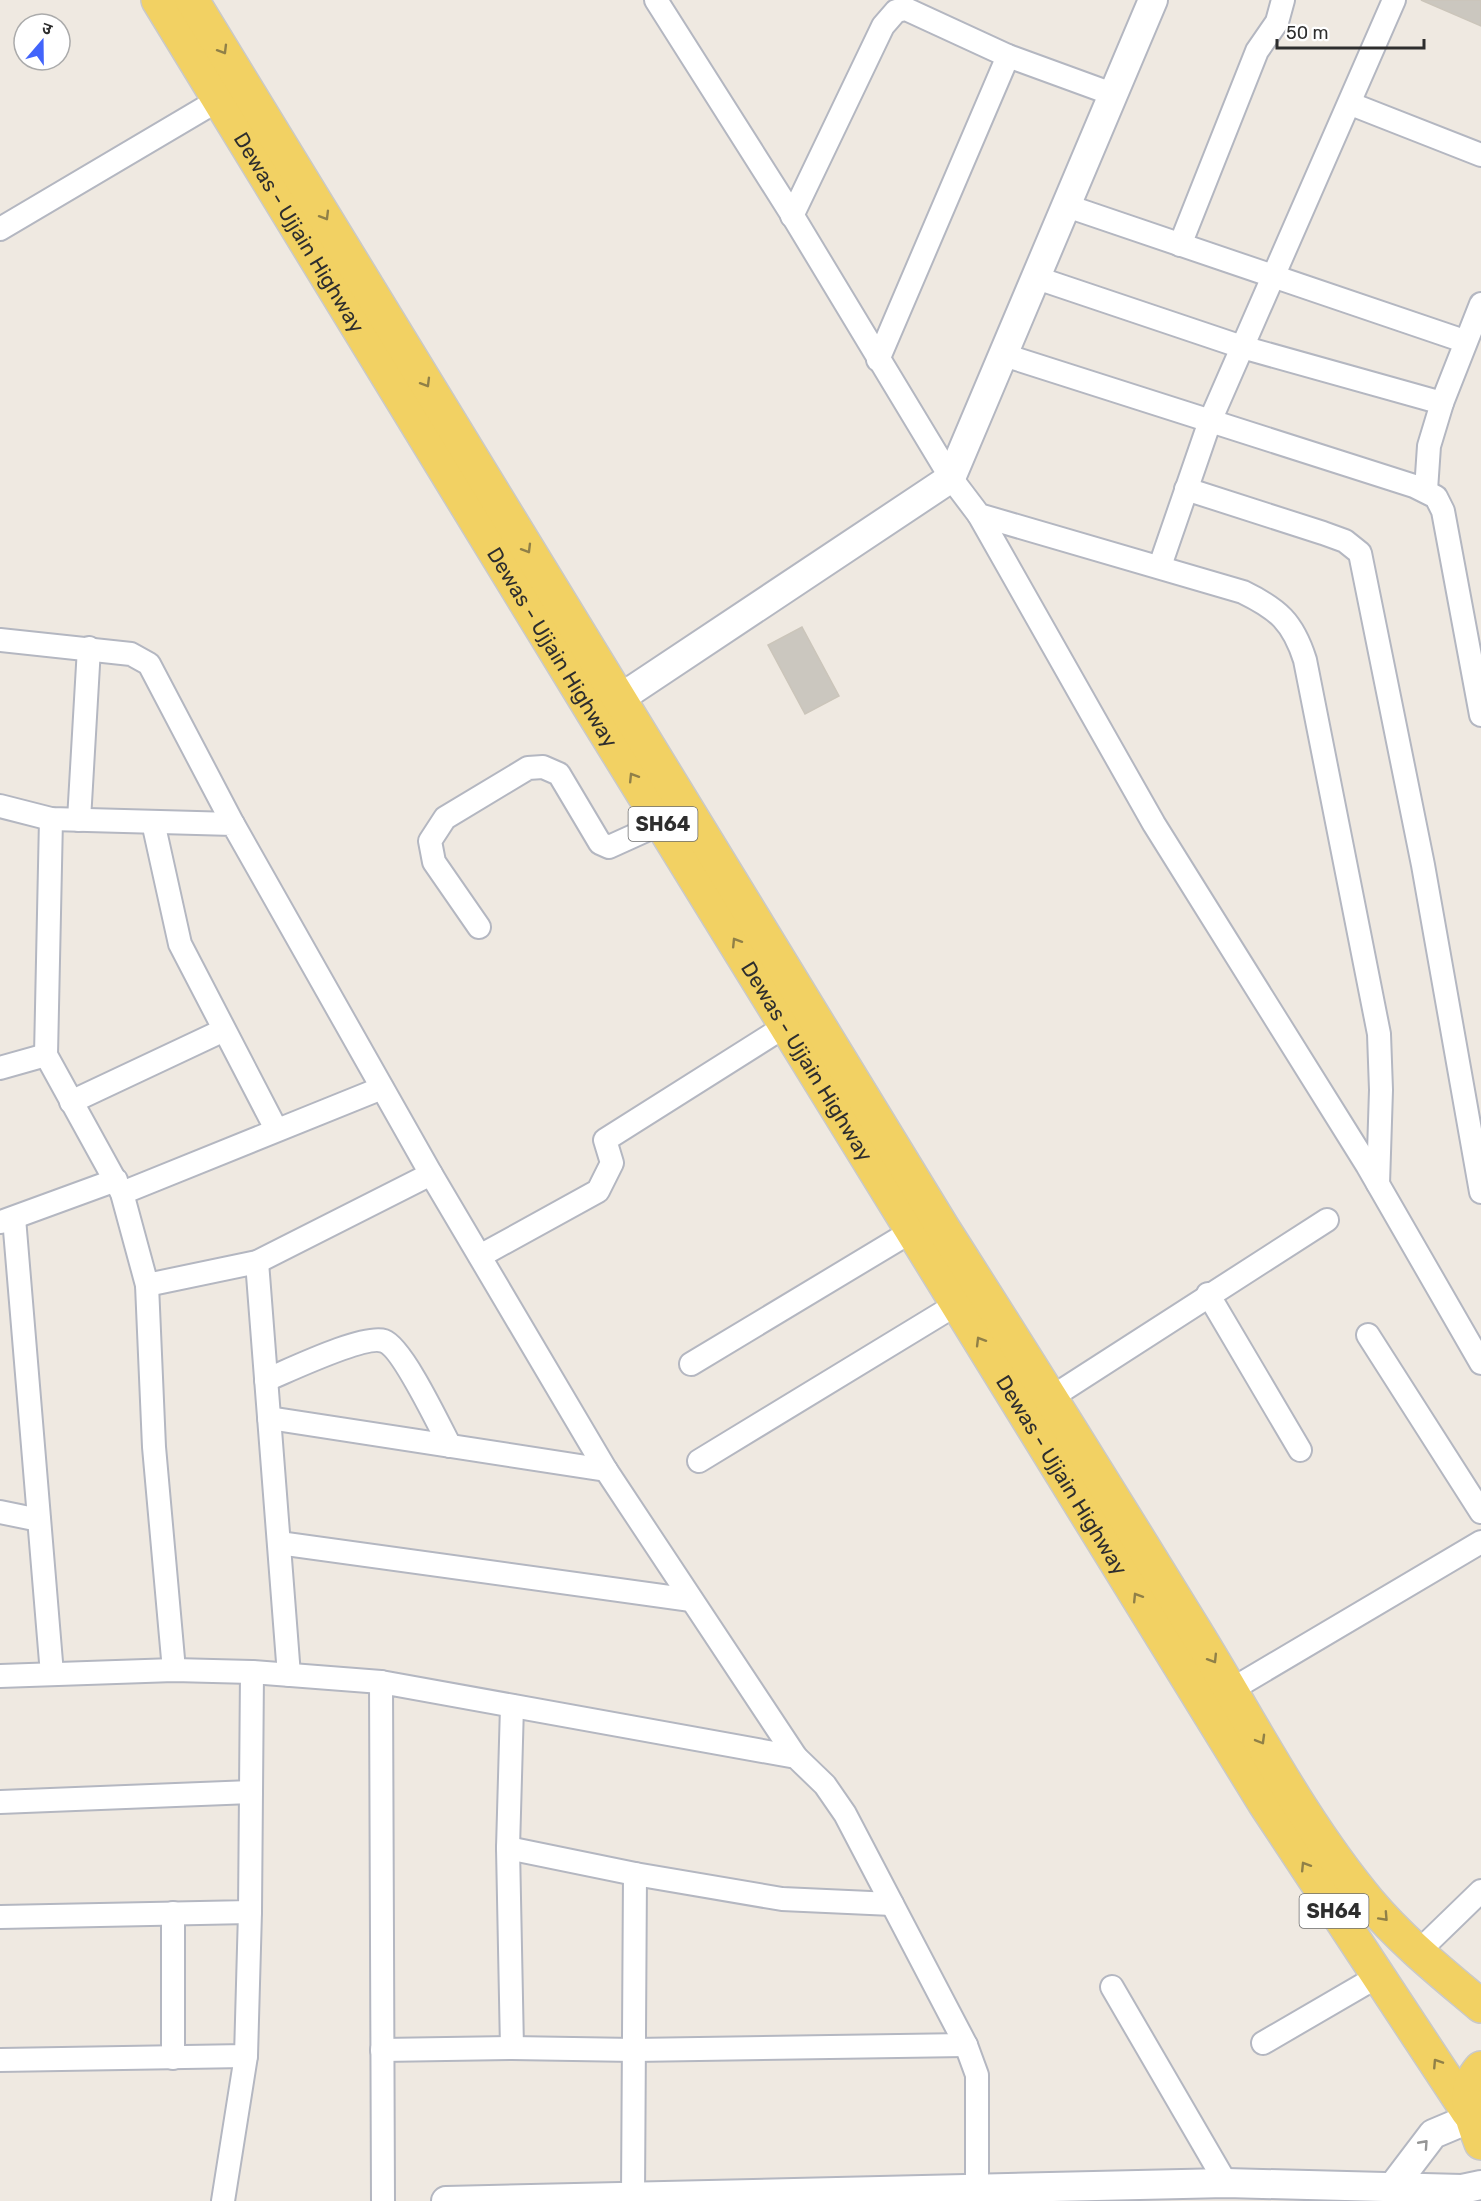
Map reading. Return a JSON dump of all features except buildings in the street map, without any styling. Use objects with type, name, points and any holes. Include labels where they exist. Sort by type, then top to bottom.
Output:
[{"type":"main road","name":"Dewas - Ujjain Highway","points":[[159,0],[607,707],[1052,1397],[1219,1698],[1322,1894],[1380,1975],[1473,2124]]},
{"type":"main road","name":"Dewas - Ujjain Highway","points":[[192,0],[607,707],[662,823],[957,1304],[1219,1698],[1295,1799],[1323,1842],[1370,1903],[1417,1953],[1481,2006]]},
{"type":"main road","points":[[1473,2124],[1470,2087],[1481,2068]]},
{"type":"street","points":[[656,0],[792,216],[951,478],[980,515],[1155,824],[1378,1184],[1481,1363]]},
{"type":"street","points":[[607,707],[951,478],[1115,95],[1153,0]]},
{"type":"street","points":[[1180,244],[1257,51],[1277,22],[1283,0]]},
{"type":"street","points":[[1160,566],[1210,421],[1351,104],[1394,0]]},
{"type":"street","points":[[792,216],[883,26],[896,10],[906,9],[1008,56],[1115,95]]},
{"type":"street","points":[[878,360],[1008,56]]},
{"type":"street","points":[[0,229],[220,99]]},
{"type":"street","points":[[1351,104],[1481,155]]},
{"type":"street","points":[[1067,206],[1464,341]]},
{"type":"street","points":[[1037,278],[1242,346],[1442,403]]},
{"type":"street","points":[[1426,490],[1429,446],[1464,341],[1481,304]]},
{"type":"street","points":[[1004,355],[1426,490],[1436,497],[1443,511],[1481,715]]},
{"type":"street","points":[[1186,489],[1323,533],[1345,542],[1360,553],[1423,866],[1481,1192]]},
{"type":"street","points":[[980,515],[1243,592],[1266,603],[1284,618],[1297,636],[1305,660],[1379,1034],[1381,1090],[1378,1184]]},
{"type":"street","points":[[0,640],[131,654],[149,664],[233,824],[382,1088],[606,1470],[796,1757],[825,1785],[845,1815],[966,2045],[977,2075],[977,2189]]},
{"type":"street","points":[[79,820],[89,648]]},
{"type":"street","points":[[479,927],[434,862],[430,841],[445,818],[528,768],[543,767],[559,774],[600,843],[609,847],[662,823]]},
{"type":"street","points":[[0,806],[51,819],[233,824]]},
{"type":"street","points":[[51,819],[46,1055],[119,1186],[147,1285],[154,1447],[174,1670]]},
{"type":"street","points":[[153,822],[180,944],[276,1129]]},
{"type":"street","points":[[480,1256],[598,1191],[612,1163],[605,1140],[787,1025]]},
{"type":"street","points":[[71,1102],[224,1030]]},
{"type":"street","points":[[0,1068],[46,1055]]},
{"type":"street","points":[[52,1674],[39,1520],[7,1220],[119,1186],[382,1088]]},
{"type":"street","points":[[147,1285],[257,1262],[431,1174]]},
{"type":"street","points":[[1052,1397],[1208,1294],[1327,1220]]},
{"type":"street","points":[[691,1364],[912,1231]]},
{"type":"street","points":[[257,1262],[289,1675]]},
{"type":"street","points":[[1208,1294],[1300,1450]]},
{"type":"street","points":[[699,1461],[957,1304]]},
{"type":"street","points":[[1368,1335],[1481,1512]]},
{"type":"street","points":[[266,1380],[365,1340],[384,1341],[399,1353],[450,1446]]},
{"type":"street","points":[[269,1418],[606,1470]]},
{"type":"street","points":[[0,1512],[39,1520]]},
{"type":"street","points":[[1219,1698],[1481,1542]]},
{"type":"street","points":[[279,1543],[691,1600]]},
{"type":"street","points":[[0,1676],[174,1670],[252,1672],[381,1682],[796,1757]]},
{"type":"street","points":[[223,2201],[246,2056],[252,1672]]},
{"type":"street","points":[[381,1682],[382,2201]]},
{"type":"street","points":[[512,1706],[508,1848],[512,2048]]},
{"type":"street","points":[[0,1802],[251,1792]]},
{"type":"street","points":[[508,1848],[635,1874],[782,1899],[892,1904]]},
{"type":"street","points":[[633,2197],[635,1874]]},
{"type":"street","points":[[1417,1953],[1481,1891]]},
{"type":"street","points":[[0,1917],[250,1912]]},
{"type":"street","points":[[173,1913],[173,2058]]},
{"type":"street","points":[[1263,2043],[1380,1975]]},
{"type":"street","points":[[1112,1987],[1226,2183]]},
{"type":"street","points":[[382,2050],[512,2048],[634,2050],[966,2045]]},
{"type":"street","points":[[0,2060],[246,2056]]},
{"type":"street","points":[[1392,2188],[1433,2134],[1473,2124]]},
{"type":"street","points":[[446,2201],[1226,2183],[1462,2189],[1481,2185]]}]
